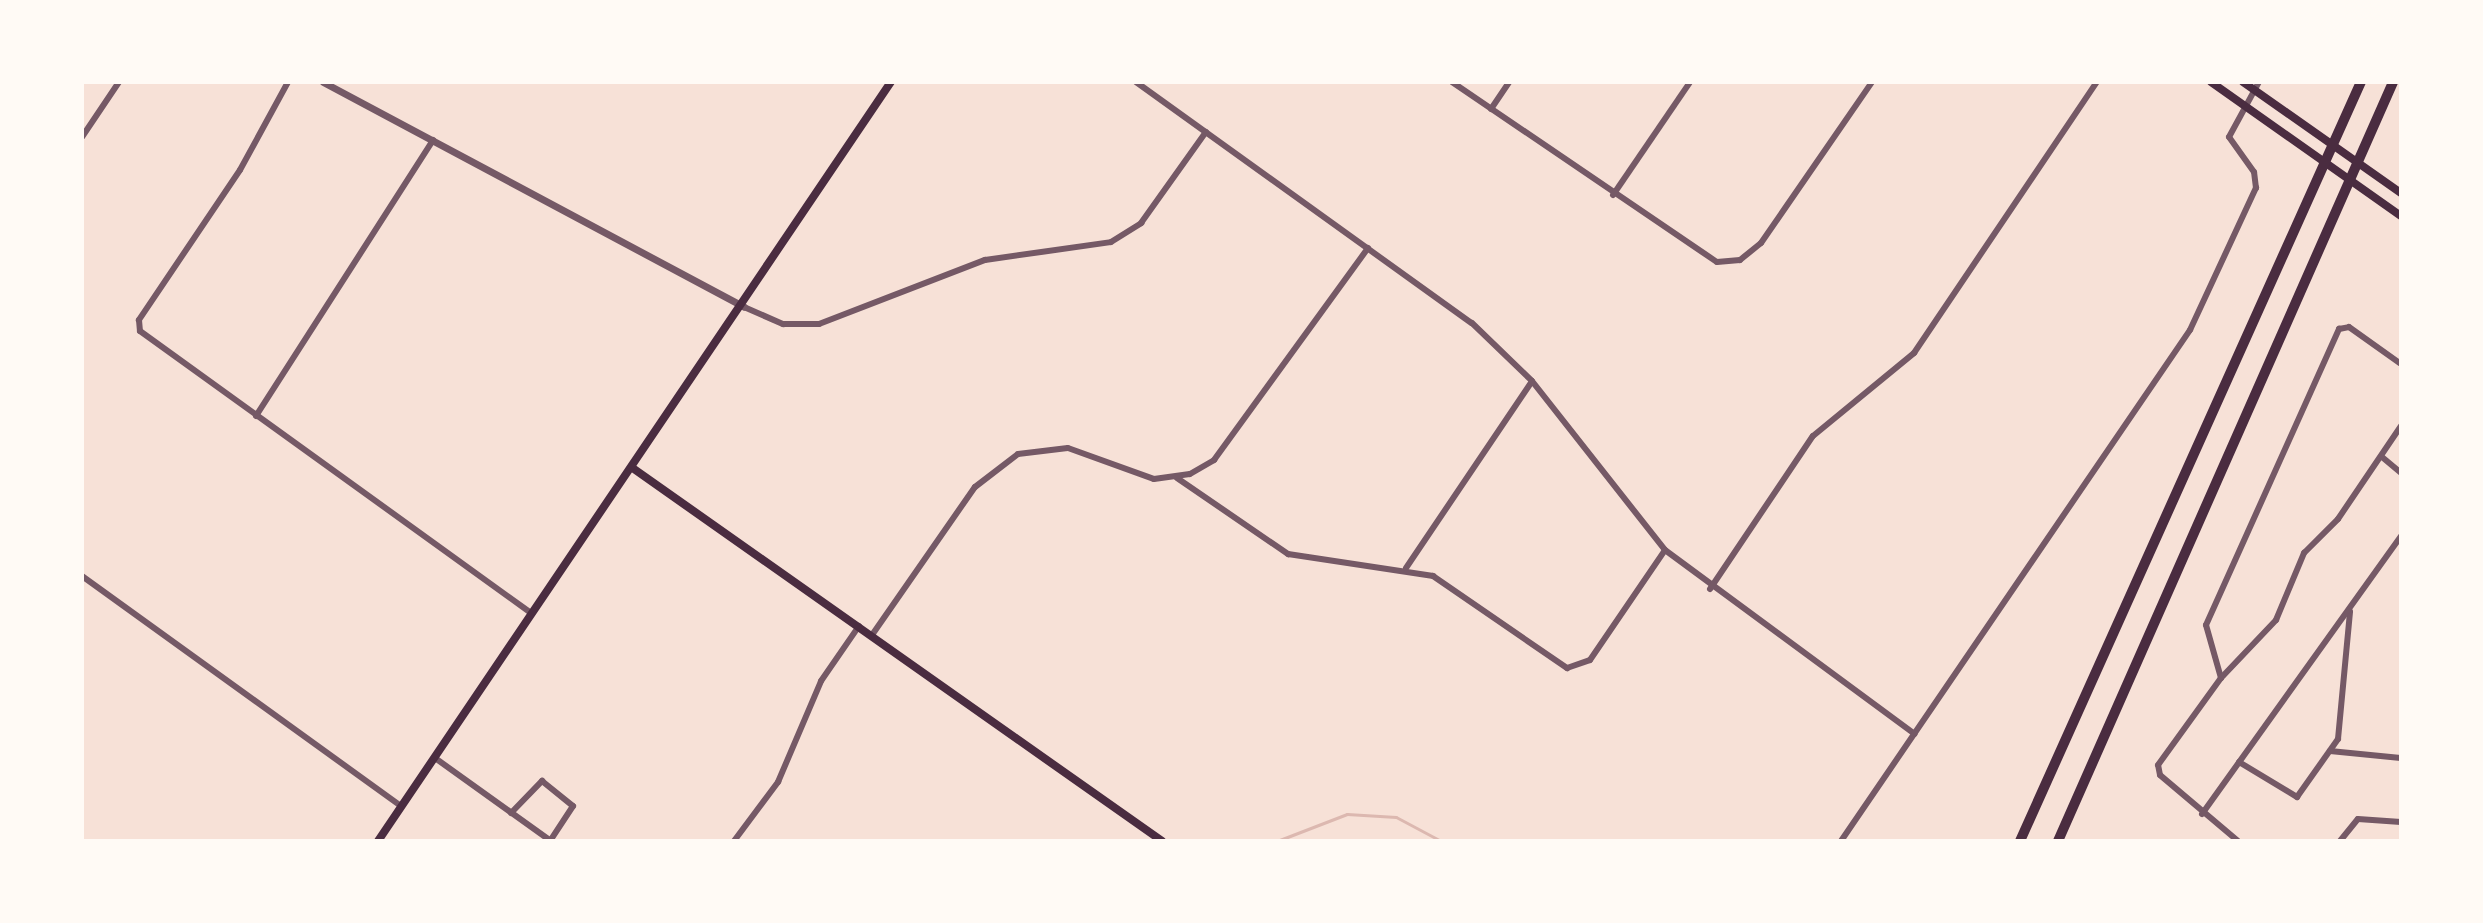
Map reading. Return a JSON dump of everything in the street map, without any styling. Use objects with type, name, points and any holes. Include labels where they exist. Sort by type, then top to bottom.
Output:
[{"type":"highway","points":[[2020,841],[2361,82]]},
{"type":"highway","points":[[2058,841],[2393,82]]},
{"type":"main road","points":[[378,841],[744,307],[891,82]]},
{"type":"main road","points":[[2211,82],[2401,216]]},
{"type":"main road","points":[[2243,82],[2257,86],[2305,126],[2401,193]]},
{"type":"main road","points":[[634,469],[1162,841]]},
{"type":"street","points":[[82,137],[119,82]]},
{"type":"street","points":[[288,82],[138,327],[256,416],[534,615]]},
{"type":"street","points":[[323,82],[744,307],[783,324],[819,324],[985,260],[1111,242],[1141,223],[1206,132]]},
{"type":"street","points":[[1136,82],[1472,323],[1532,381],[1665,550],[1710,589],[1915,734]]},
{"type":"street","points":[[1452,82],[1704,258],[1740,260],[1761,243],[1872,82]]},
{"type":"street","points":[[1491,109],[1509,82]]},
{"type":"street","points":[[1613,195],[1690,82]]},
{"type":"street","points":[[1710,589],[1820,428],[1914,353],[2097,82]]},
{"type":"street","points":[[1841,841],[2190,330],[2256,188],[2254,172],[2229,137],[2257,86]]},
{"type":"street","points":[[256,416],[433,140]]},
{"type":"street","points":[[1177,478],[1226,447],[1368,248]]},
{"type":"street","points":[[2221,678],[2206,625],[2339,329],[2349,327],[2400,361]]},
{"type":"street","points":[[1406,568],[1532,381]]},
{"type":"street","points":[[2238,841],[2202,814],[2156,772],[2221,678],[2276,620],[2304,553],[2382,457],[2401,426]]},
{"type":"street","points":[[872,635],[975,487],[1002,463],[1032,450],[1068,448],[1136,476],[1177,478],[1288,554],[1406,568],[1450,585],[1576,668],[1590,660],[1665,550]]},
{"type":"street","points":[[2382,457],[2401,473]]},
{"type":"street","points":[[2202,814],[2401,536]]},
{"type":"street","points":[[82,576],[401,806]]},
{"type":"street","points":[[2239,762],[2295,799],[2330,751],[2338,739],[2350,608]]},
{"type":"street","points":[[734,841],[778,782],[821,681],[859,626]]},
{"type":"street","points":[[2330,751],[2400,758],[2401,748]]},
{"type":"street","points":[[435,758],[511,813],[550,841],[573,806],[542,781],[511,813]]},
{"type":"street","points":[[2340,841],[2358,819],[2401,822]]},
{"type":"waterway","points":[[1277,841],[1347,814],[1396,817],[1441,841]]},
{"type":"waterway","points":[[1089,841],[1098,841]]}]
